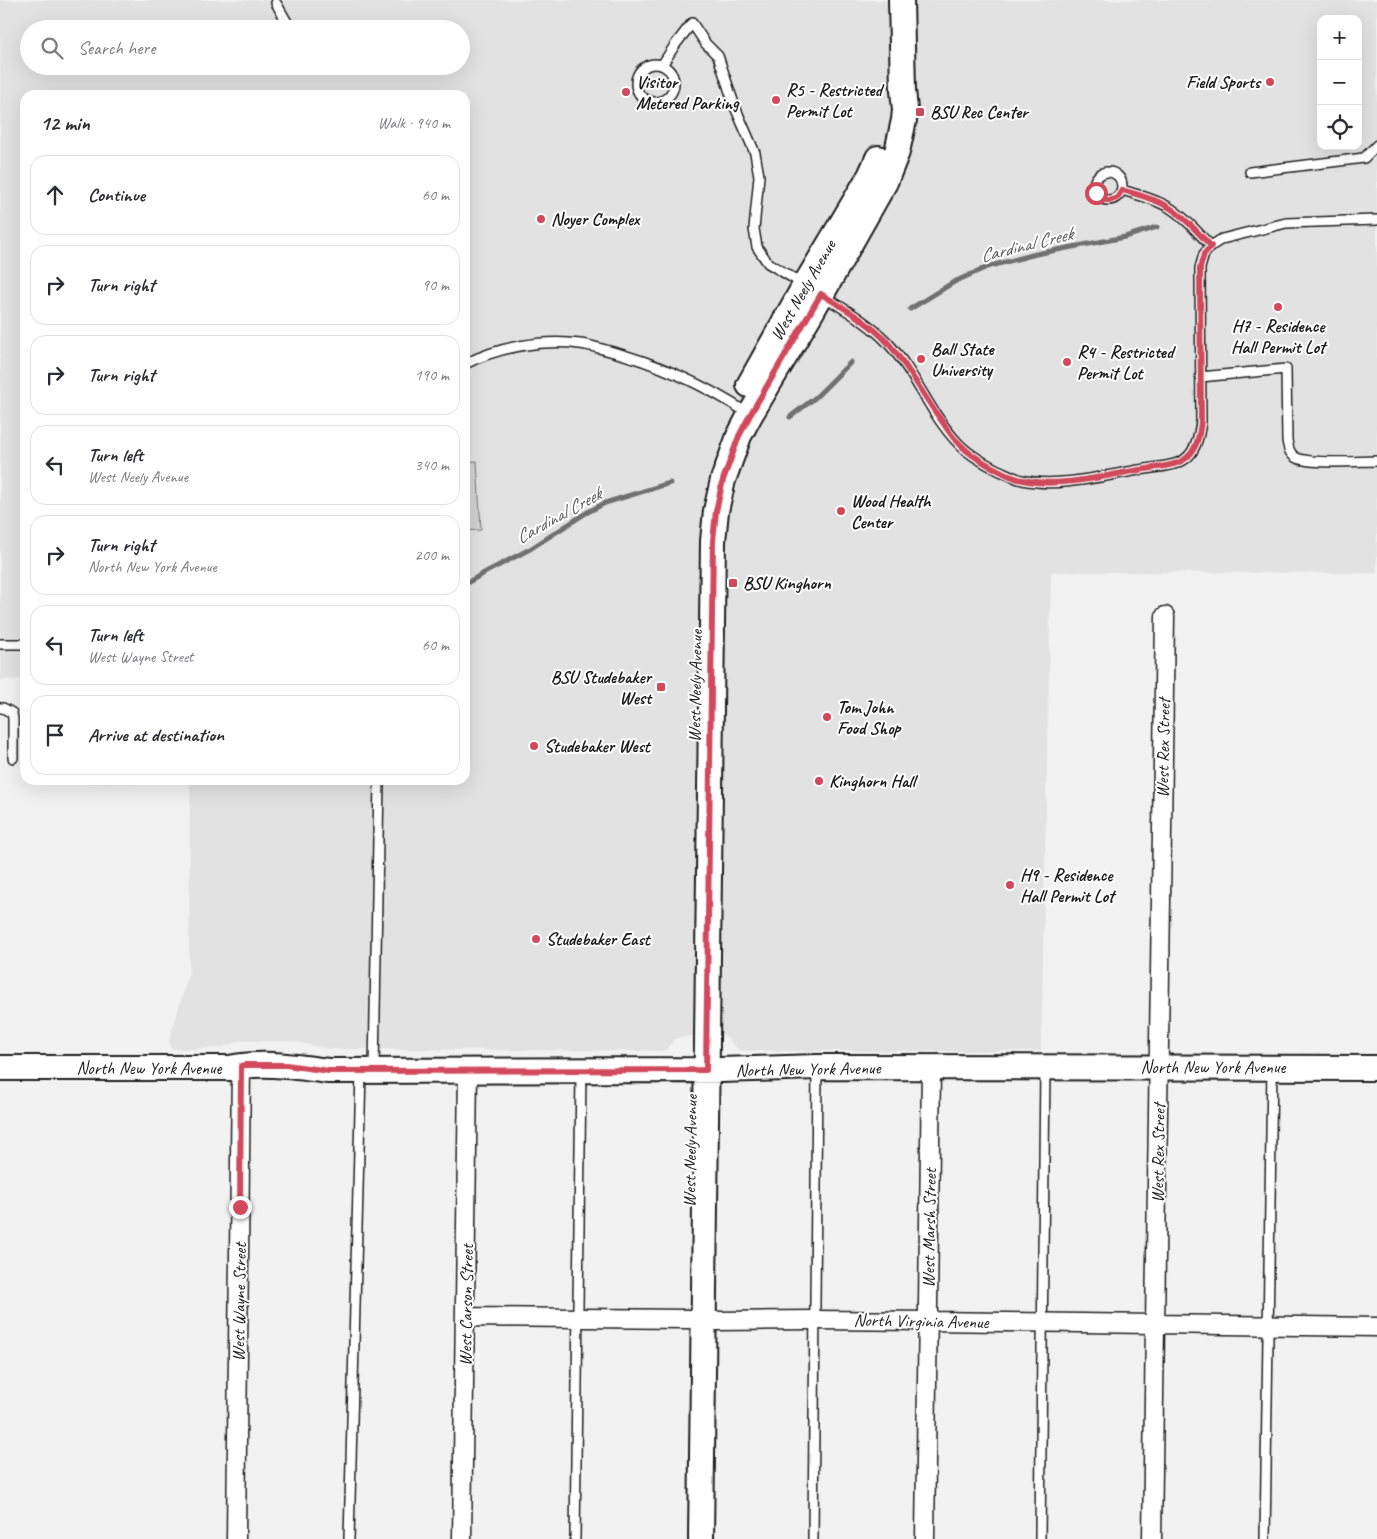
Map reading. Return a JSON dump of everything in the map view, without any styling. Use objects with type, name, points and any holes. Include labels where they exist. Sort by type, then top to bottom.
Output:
[{"type":"street","name":"West Neely Avenue","points":[[686,1539],[696,1319],[699,1070],[695,633],[700,518],[708,476],[721,439],[744,410],[813,290],[885,182],[897,152],[905,110],[901,0]]},
{"type":"street","name":"West Rex Street","points":[[1152,1539],[1165,616]]},
{"type":"street","name":"North New York Avenue","points":[[0,1068],[154,1069],[230,1068],[245,1065],[286,1065],[329,1071],[699,1070],[817,1067],[1377,1068]]},
{"type":"street","name":"West Wayne Street","points":[[236,1539],[241,1066]]},
{"type":"street","name":"West Marsh Street","points":[[925,1539],[931,1068]]},
{"type":"street","name":"West Carson Street","points":[[462,1539],[468,1070]]},
{"type":"street","name":"North Virginia Avenue","points":[[466,1317],[1377,1327]]},
{"type":"street","name":"West Neely Avenue","points":[[696,1319],[701,1539]]},
{"type":"lane","points":[[276,3],[286,20]]},
{"type":"lane","points":[[662,65],[692,24],[706,44],[718,56],[735,107],[755,153],[759,176],[754,229],[757,247],[768,263],[866,322],[905,364],[957,442],[989,465],[1020,480],[1038,483],[1087,479],[1171,465],[1188,457],[1197,445],[1200,434],[1200,268],[1204,254],[1211,246],[1222,239],[1286,223],[1377,220]]},
{"type":"lane","points":[[656,64],[662,65],[668,68],[674,80],[672,92],[662,101],[650,101],[640,94],[637,89],[637,77],[645,67],[656,64]]},
{"type":"lane","points":[[1250,172],[1364,158],[1377,145]]},
{"type":"lane","points":[[1122,190],[1147,197],[1170,207],[1188,222],[1211,246]]},
{"type":"lane","points":[[470,362],[498,351],[525,345],[581,344],[623,354],[663,368],[744,410]]},
{"type":"lane","points":[[1200,377],[1286,369],[1287,434],[1289,449],[1292,454],[1297,458],[1312,461],[1377,461]]},
{"type":"lane","points":[[0,644],[20,644]]},
{"type":"lane","points":[[0,708],[12,713],[13,758]]},
{"type":"lane","points":[[349,1539],[379,785]]},
{"type":"lane","points":[[813,1539],[817,1067]]},
{"type":"lane","points":[[1265,1539],[1272,1067]]},
{"type":"lane","points":[[1040,1539],[1045,1068]]},
{"type":"lane","points":[[575,1539],[581,1070]]},
{"type":"shaded area","name":"Ball State University","points":[[0,0],[1377,0],[1377,573],[1051,572],[1041,1051],[740,1051],[720,1031],[674,1039],[665,1051],[328,1049],[291,1041],[240,1041],[220,1048],[171,1049],[169,1041],[189,973],[190,785],[470,785],[470,90],[20,90],[20,679],[0,680]]},
{"type":"shaded area","points":[[477,461],[481,530],[470,531],[470,462]]},
{"type":"waterway","name":"Cardinal Creek","points":[[910,309],[954,282],[987,267],[1036,254],[1125,237],[1157,227]]},
{"type":"waterway","name":"Cardinal Creek","points":[[790,417],[816,397],[851,362]]},
{"type":"waterway","name":"Cardinal Creek","points":[[470,581],[530,549],[605,503],[670,483]]},
{"type":"place","name":"Field Sports","points":[[1270,82]]},
{"type":"place","name":"Visitor Metered Parking","points":[[626,92]]},
{"type":"place","name":"R5 - Restricted Permit Lot","points":[[776,100]]},
{"type":"place","name":"BSU Rec Center","points":[[920,112]]},
{"type":"place","name":"Noyer Complex","points":[[541,219]]},
{"type":"place","name":"H7 - Residence Hall Permit Lot","points":[[1278,307]]},
{"type":"place","name":"Ball State University","points":[[921,359]]},
{"type":"place","name":"R4 - Restricted Permit Lot","points":[[1067,362]]},
{"type":"place","name":"Wood Health Center","points":[[841,511]]},
{"type":"place","name":"BSU Kinghorn","points":[[733,583]]},
{"type":"place","name":"BSU Studebaker West","points":[[661,687]]},
{"type":"place","name":"Tom John Food Shop","points":[[827,717]]},
{"type":"place","name":"Studebaker West","points":[[534,746]]},
{"type":"place","name":"Kinghorn Hall","points":[[819,781]]},
{"type":"place","name":"H9 - Residence Hall Permit Lot","points":[[1010,885]]},
{"type":"place","name":"Studebaker East","points":[[536,939]]},
{"type":"route","points":[[240,1207],[241,1066],[286,1065],[329,1071],[706,1070],[713,541],[716,511],[723,480],[739,436],[821,294],[866,322],[887,343],[905,364],[957,442],[989,465],[1020,480],[1038,483],[1087,479],[1171,465],[1188,457],[1194,451],[1200,434],[1200,268],[1204,254],[1211,246],[1188,222],[1170,207],[1147,197],[1122,190],[1117,198],[1107,201],[1098,197],[1096,193]]}]
